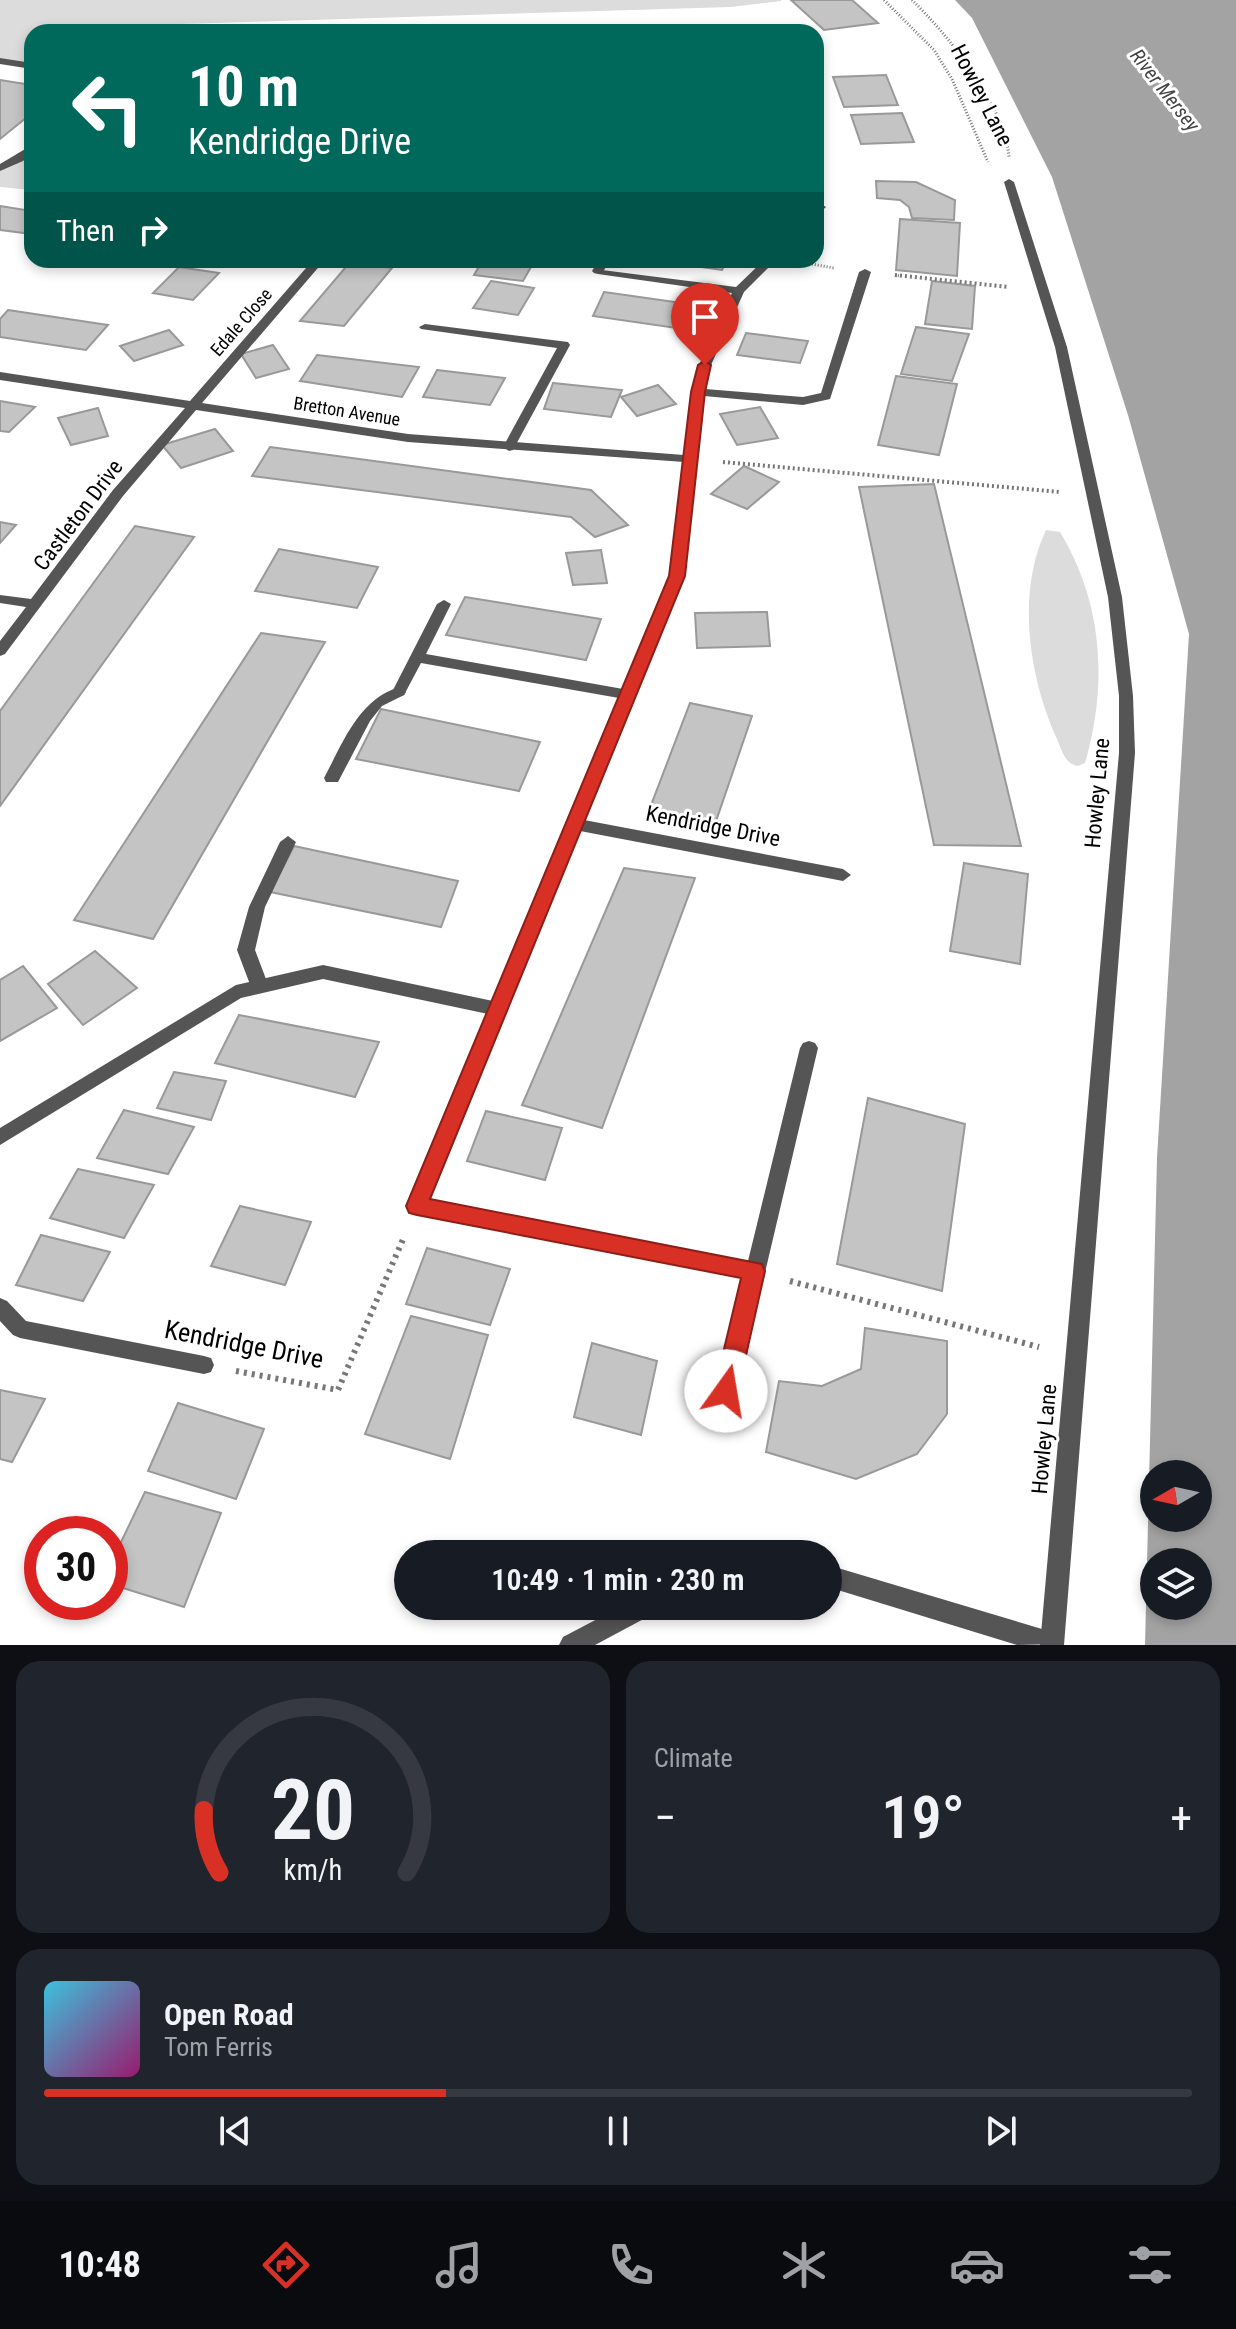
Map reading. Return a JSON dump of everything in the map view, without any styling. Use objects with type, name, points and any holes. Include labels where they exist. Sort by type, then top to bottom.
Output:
[{"type":"street","points":[[0,61],[24,65]]},
{"type":"street","points":[[0,168],[24,155]]},
{"type":"street","name":"Howley Lane","points":[[1009,182],[1061,347],[1115,597],[1126,696],[1127,753],[1052,1645]]},
{"type":"street","name":"Edale Close","points":[[192,406],[312,268]]},
{"type":"street","points":[[600,268],[598,271],[739,291]]},
{"type":"street","points":[[754,1271],[417,1206],[677,576],[698,392],[705,365],[739,291],[762,268]]},
{"type":"street","points":[[698,392],[803,401],[826,396],[865,272]]},
{"type":"street","points":[[425,327],[564,345],[509,447]]},
{"type":"street","name":"Bretton Avenue","points":[[0,376],[408,438],[690,459]]},
{"type":"street","name":"Castleton Drive","points":[[0,651],[118,493],[192,406]]},
{"type":"street","points":[[0,599],[35,604]]},
{"type":"street","points":[[332,778],[364,719],[377,703],[399,692],[444,604]]},
{"type":"street","points":[[416,657],[627,695]]},
{"type":"street","name":"Kendridge Drive","points":[[575,824],[843,875]]},
{"type":"street","points":[[260,987],[246,950],[257,907],[288,842]]},
{"type":"street","points":[[0,1137],[236,992],[323,972],[498,1009]]},
{"type":"street","points":[[719,1421],[809,1048]]},
{"type":"street","name":"Kendridge Drive","points":[[0,1307],[20,1329],[204,1365]]},
{"type":"street","points":[[842,1580],[1052,1645]]},
{"type":"street","points":[[571,1645],[618,1620]]},
{"type":"path","name":"Howley Lane","points":[[884,0],[934,50],[952,79],[988,162],[1009,182]]},
{"type":"path","points":[[912,0],[943,28],[985,90],[1008,146],[1009,182]]},
{"type":"path","points":[[824,266],[1045,291]]},
{"type":"path","points":[[690,459],[1092,495]]},
{"type":"path","name":"Kendridge Drive","points":[[204,1365],[338,1390],[417,1206]]},
{"type":"path","points":[[754,1271],[1075,1356]]},
{"type":"shaded area","points":[[0,0],[781,0],[731,7],[179,24],[24,24],[24,65],[0,61]]},
{"type":"shaded area","points":[[24,153],[24,189],[0,187],[0,168]]},
{"type":"shaded area","points":[[1046,530],[1060,532],[1074,559],[1093,615],[1097,644],[1097,704],[1085,763],[1078,766],[1070,763],[1062,752],[1047,715],[1033,663],[1029,608],[1031,581]]},
{"type":"water","name":"River Mersey","points":[[955,0],[1236,0],[1236,1645],[1145,1645],[1146,1620],[1212,1620],[1212,1548],[1147,1548],[1148,1532],[1212,1532],[1212,1460],[1150,1460],[1157,1158],[1189,634],[1128,415],[1052,177],[972,18]]},
{"type":"building","points":[[791,0],[852,0],[878,23],[824,30],[824,24],[817,24]]},
{"type":"building","points":[[886,75],[898,105],[844,107],[833,77]]},
{"type":"building","points":[[0,80],[24,84],[24,120],[0,139]]},
{"type":"building","points":[[902,113],[914,142],[861,144],[851,115]]},
{"type":"building","points":[[876,181],[916,182],[955,200],[954,220],[912,218],[909,207],[900,200],[877,198]]},
{"type":"building","points":[[0,206],[24,210],[24,233],[0,230]]},
{"type":"building","points":[[900,219],[960,223],[957,276],[896,270]]},
{"type":"building","points":[[178,268],[219,273],[193,300],[153,293]]},
{"type":"building","points":[[345,268],[392,268],[344,326],[300,321]]},
{"type":"building","points":[[478,268],[530,268],[523,281],[474,275]]},
{"type":"building","points":[[491,281],[534,288],[518,315],[473,308]]},
{"type":"building","points":[[932,281],[975,286],[972,329],[925,324]]},
{"type":"building","points":[[604,292],[696,305],[683,329],[593,316]]},
{"type":"building","points":[[8,310],[108,325],[86,350],[0,337],[0,319]]},
{"type":"building","points":[[916,327],[969,334],[952,381],[901,374]]},
{"type":"building","points":[[169,330],[183,345],[134,361],[120,346]]},
{"type":"building","points":[[746,333],[808,341],[800,363],[737,355]]},
{"type":"building","points":[[273,345],[289,369],[256,378],[241,354]]},
{"type":"building","points":[[317,355],[419,367],[402,397],[300,381]]},
{"type":"building","points":[[437,370],[505,378],[490,405],[423,397]]},
{"type":"building","points":[[896,376],[957,384],[939,455],[878,445]]},
{"type":"building","points":[[553,383],[622,390],[611,417],[544,409]]},
{"type":"building","points":[[658,385],[676,404],[637,416],[621,397]]},
{"type":"building","points":[[0,401],[35,407],[9,432],[0,431]]},
{"type":"building","points":[[760,407],[778,438],[737,445],[720,414]]},
{"type":"building","points":[[98,408],[108,436],[71,445],[58,418]]},
{"type":"building","points":[[215,429],[233,451],[181,468],[162,445]]},
{"type":"building","points":[[270,447],[591,490],[628,525],[595,537],[571,517],[252,476]]},
{"type":"building","points":[[744,466],[779,482],[747,509],[711,494]]},
{"type":"building","points":[[934,484],[1021,846],[934,845],[859,487]]},
{"type":"building","points":[[0,522],[16,525],[0,543]]},
{"type":"building","points":[[135,526],[194,537],[0,806],[0,711]]},
{"type":"building","points":[[279,549],[378,567],[357,608],[255,591]]},
{"type":"building","points":[[601,550],[607,583],[573,585],[566,553]]},
{"type":"building","points":[[465,597],[601,619],[586,660],[446,635]]},
{"type":"building","points":[[767,612],[770,646],[697,648],[695,613]]},
{"type":"building","points":[[261,633],[325,642],[153,939],[74,920]]},
{"type":"building","points":[[690,703],[752,716],[714,827],[648,813]]},
{"type":"building","points":[[381,709],[540,742],[519,791],[356,759]]},
{"type":"building","points":[[294,846],[458,881],[441,927],[270,892]]},
{"type":"building","points":[[964,863],[1028,874],[1020,964],[950,951]]},
{"type":"building","points":[[624,868],[695,878],[602,1128],[522,1105]]},
{"type":"building","points":[[95,951],[137,988],[83,1025],[48,984]]},
{"type":"building","points":[[23,966],[57,1008],[0,1041],[0,980]]},
{"type":"building","points":[[239,1015],[379,1042],[355,1097],[215,1063]]},
{"type":"building","points":[[174,1072],[226,1081],[211,1120],[157,1108]]},
{"type":"building","points":[[868,1098],[965,1124],[942,1291],[837,1264]]},
{"type":"building","points":[[124,1110],[194,1127],[168,1174],[97,1158]]},
{"type":"building","points":[[486,1111],[562,1128],[545,1180],[467,1161]]},
{"type":"building","points":[[78,1169],[154,1185],[124,1238],[50,1218]]},
{"type":"building","points":[[240,1206],[311,1222],[285,1285],[211,1266]]},
{"type":"building","points":[[41,1235],[110,1252],[83,1301],[16,1285]]},
{"type":"building","points":[[427,1248],[510,1269],[490,1325],[406,1304]]},
{"type":"building","points":[[411,1316],[488,1335],[450,1459],[365,1434]]},
{"type":"building","points":[[865,1328],[947,1341],[947,1414],[917,1454],[856,1479],[766,1452],[779,1381],[822,1386],[861,1369]]},
{"type":"building","points":[[592,1343],[657,1361],[641,1435],[574,1417]]},
{"type":"building","points":[[0,1390],[45,1399],[12,1462],[0,1459]]},
{"type":"building","points":[[178,1403],[264,1429],[236,1499],[148,1471]]},
{"type":"building","points":[[145,1492],[221,1513],[184,1607],[128,1590],[128,1527]]},
{"type":"route","points":[[705,365],[698,392],[677,576],[417,1206],[754,1271],[726,1391]]}]
